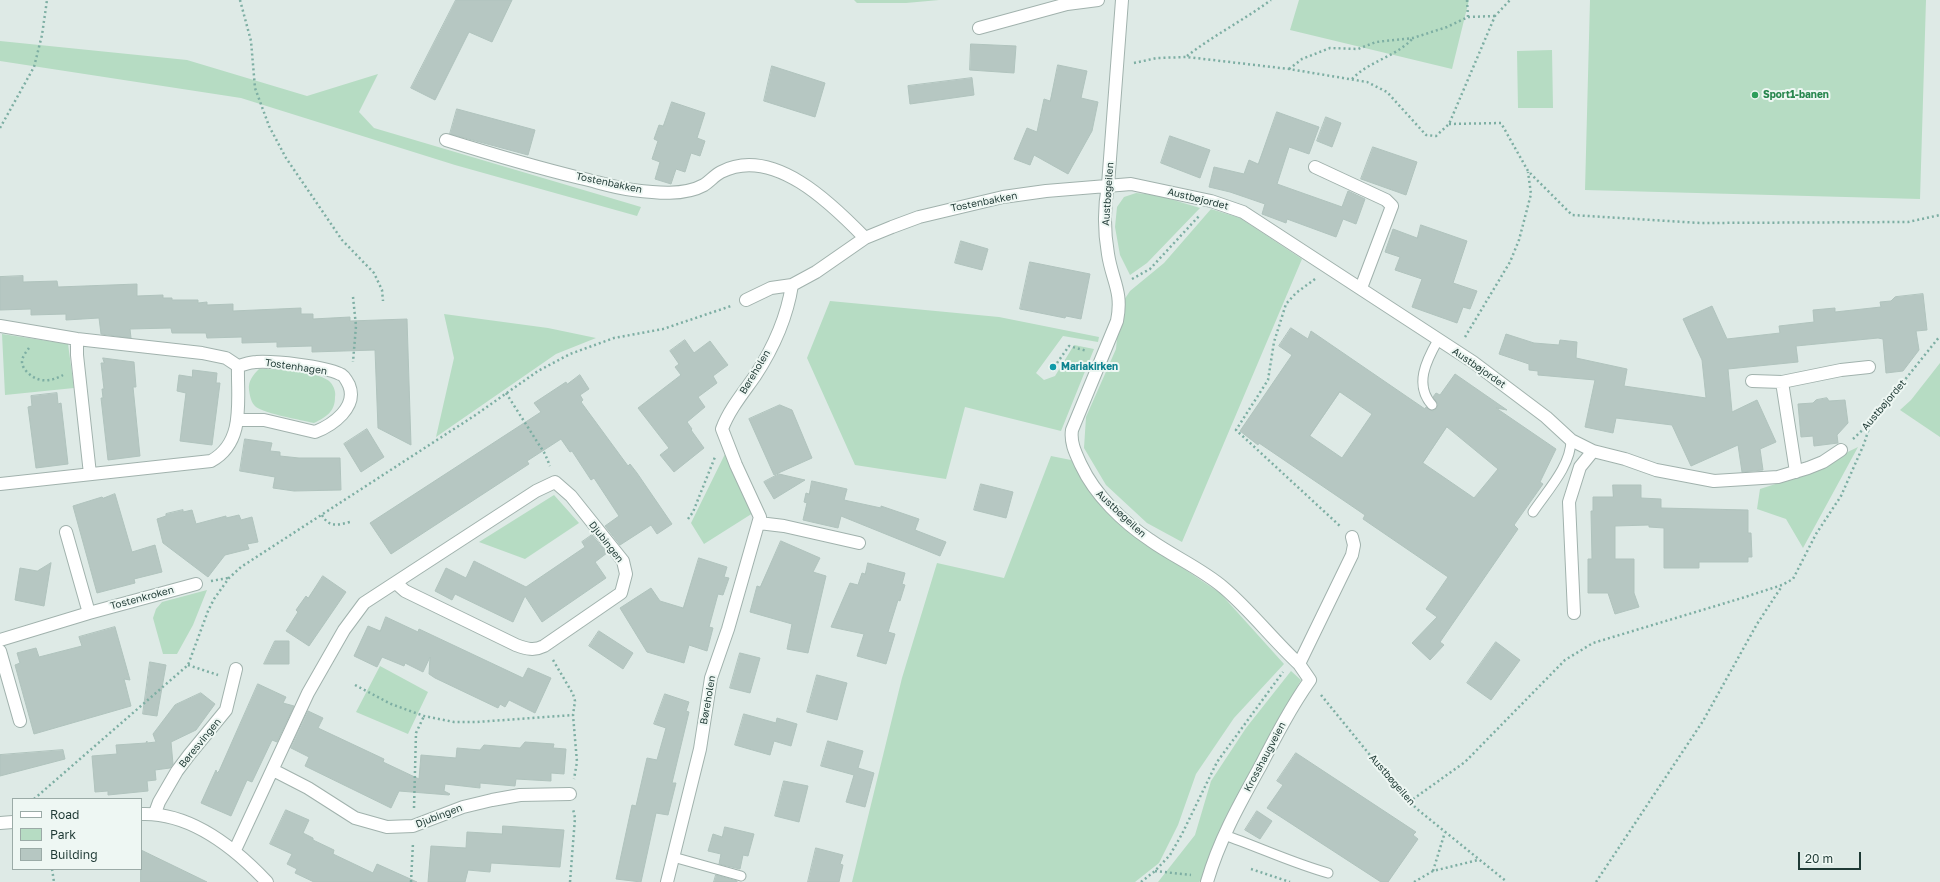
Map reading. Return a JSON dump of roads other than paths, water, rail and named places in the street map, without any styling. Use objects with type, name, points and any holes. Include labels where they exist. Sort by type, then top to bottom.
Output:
[{"type":"street","points":[[979,28],[1067,4],[1098,0]]},
{"type":"street","name":"Austbøgeilen","points":[[1122,0],[1105,225],[1108,253],[1117,287],[1120,306],[1117,321],[1074,423],[1071,438],[1077,458],[1093,488],[1150,540],[1190,564],[1225,588],[1296,662],[1310,680]]},
{"type":"street","name":"Tostenbakken","points":[[446,140],[515,162],[633,190],[689,192],[704,185],[721,172],[742,165],[768,168],[791,176],[846,219],[865,238]]},
{"type":"street","points":[[1315,167],[1386,200],[1392,206],[1361,288]]},
{"type":"street","name":"Austbøjordet","points":[[1108,185],[1131,184],[1211,202],[1243,212],[1473,362],[1546,417],[1571,440],[1593,451],[1625,459],[1656,470],[1714,481],[1778,477],[1823,462],[1840,450]]},
{"type":"street","name":"Tostenbakken","points":[[792,285],[816,272],[865,238],[919,217],[1010,196],[1108,185]]},
{"type":"street","points":[[746,300],[772,288],[792,285]]},
{"type":"street","name":"Børeholen","points":[[667,882],[700,749],[711,678],[728,629],[760,518],[757,508],[736,465],[722,429],[763,364],[782,323],[788,305],[792,285]]},
{"type":"street","points":[[0,326],[78,339],[202,353],[226,358],[238,366],[238,420],[226,448],[219,456],[211,460],[0,484]]},
{"type":"street","points":[[78,339],[79,369],[90,474]]},
{"type":"street","name":"Tostenhagen","points":[[238,366],[254,362],[319,368],[341,374],[348,382],[351,396],[349,406],[331,423],[315,432],[264,420],[238,420]]},
{"type":"street","points":[[1752,381],[1782,382],[1834,371],[1869,367]]},
{"type":"street","points":[[1782,382],[1796,472]]},
{"type":"street","points":[[1574,613],[1570,502],[1580,467],[1593,451]]},
{"type":"street","name":"Djubingen","points":[[555,482],[572,496],[623,561],[626,574],[621,593],[544,646],[531,650],[516,645],[404,591],[396,583],[536,492],[555,482]]},
{"type":"street","points":[[759,523],[784,526],[859,543]]},
{"type":"street","points":[[66,532],[89,613]]},
{"type":"street","points":[[1296,662],[1352,555],[1354,545],[1352,537]]},
{"type":"street","points":[[235,850],[273,770],[294,720],[320,670],[344,630],[364,603],[396,583]]},
{"type":"street","name":"Tostenkroken","points":[[0,640],[89,613],[196,584]]},
{"type":"street","points":[[0,651],[20,721]]},
{"type":"street","name":"Børesvingen","points":[[155,813],[159,802],[185,760],[226,710],[236,669]]},
{"type":"street","name":"Krosshaugveien","points":[[1207,880],[1224,835],[1285,719],[1310,680]]},
{"type":"street","name":"Djubingen","points":[[273,770],[308,788],[355,818],[387,827],[413,826],[463,807],[492,800],[520,795],[570,794]]},
{"type":"street","points":[[142,814],[155,813],[192,826],[214,837],[235,850],[267,882]]},
{"type":"street","points":[[0,823],[12,822]]},
{"type":"lane","points":[[1432,406],[1425,397],[1422,379],[1431,352],[1438,340]]},
{"type":"lane","points":[[1532,512],[1565,466],[1571,451],[1571,440]]},
{"type":"lane","points":[[1224,835],[1305,867],[1328,873]]},
{"type":"lane","points":[[673,857],[741,876]]},
{"type":"place","name":"Sport1-banen","points":[[1755,95]]},
{"type":"place","name":"Mariakirken","points":[[1053,367]]}]
